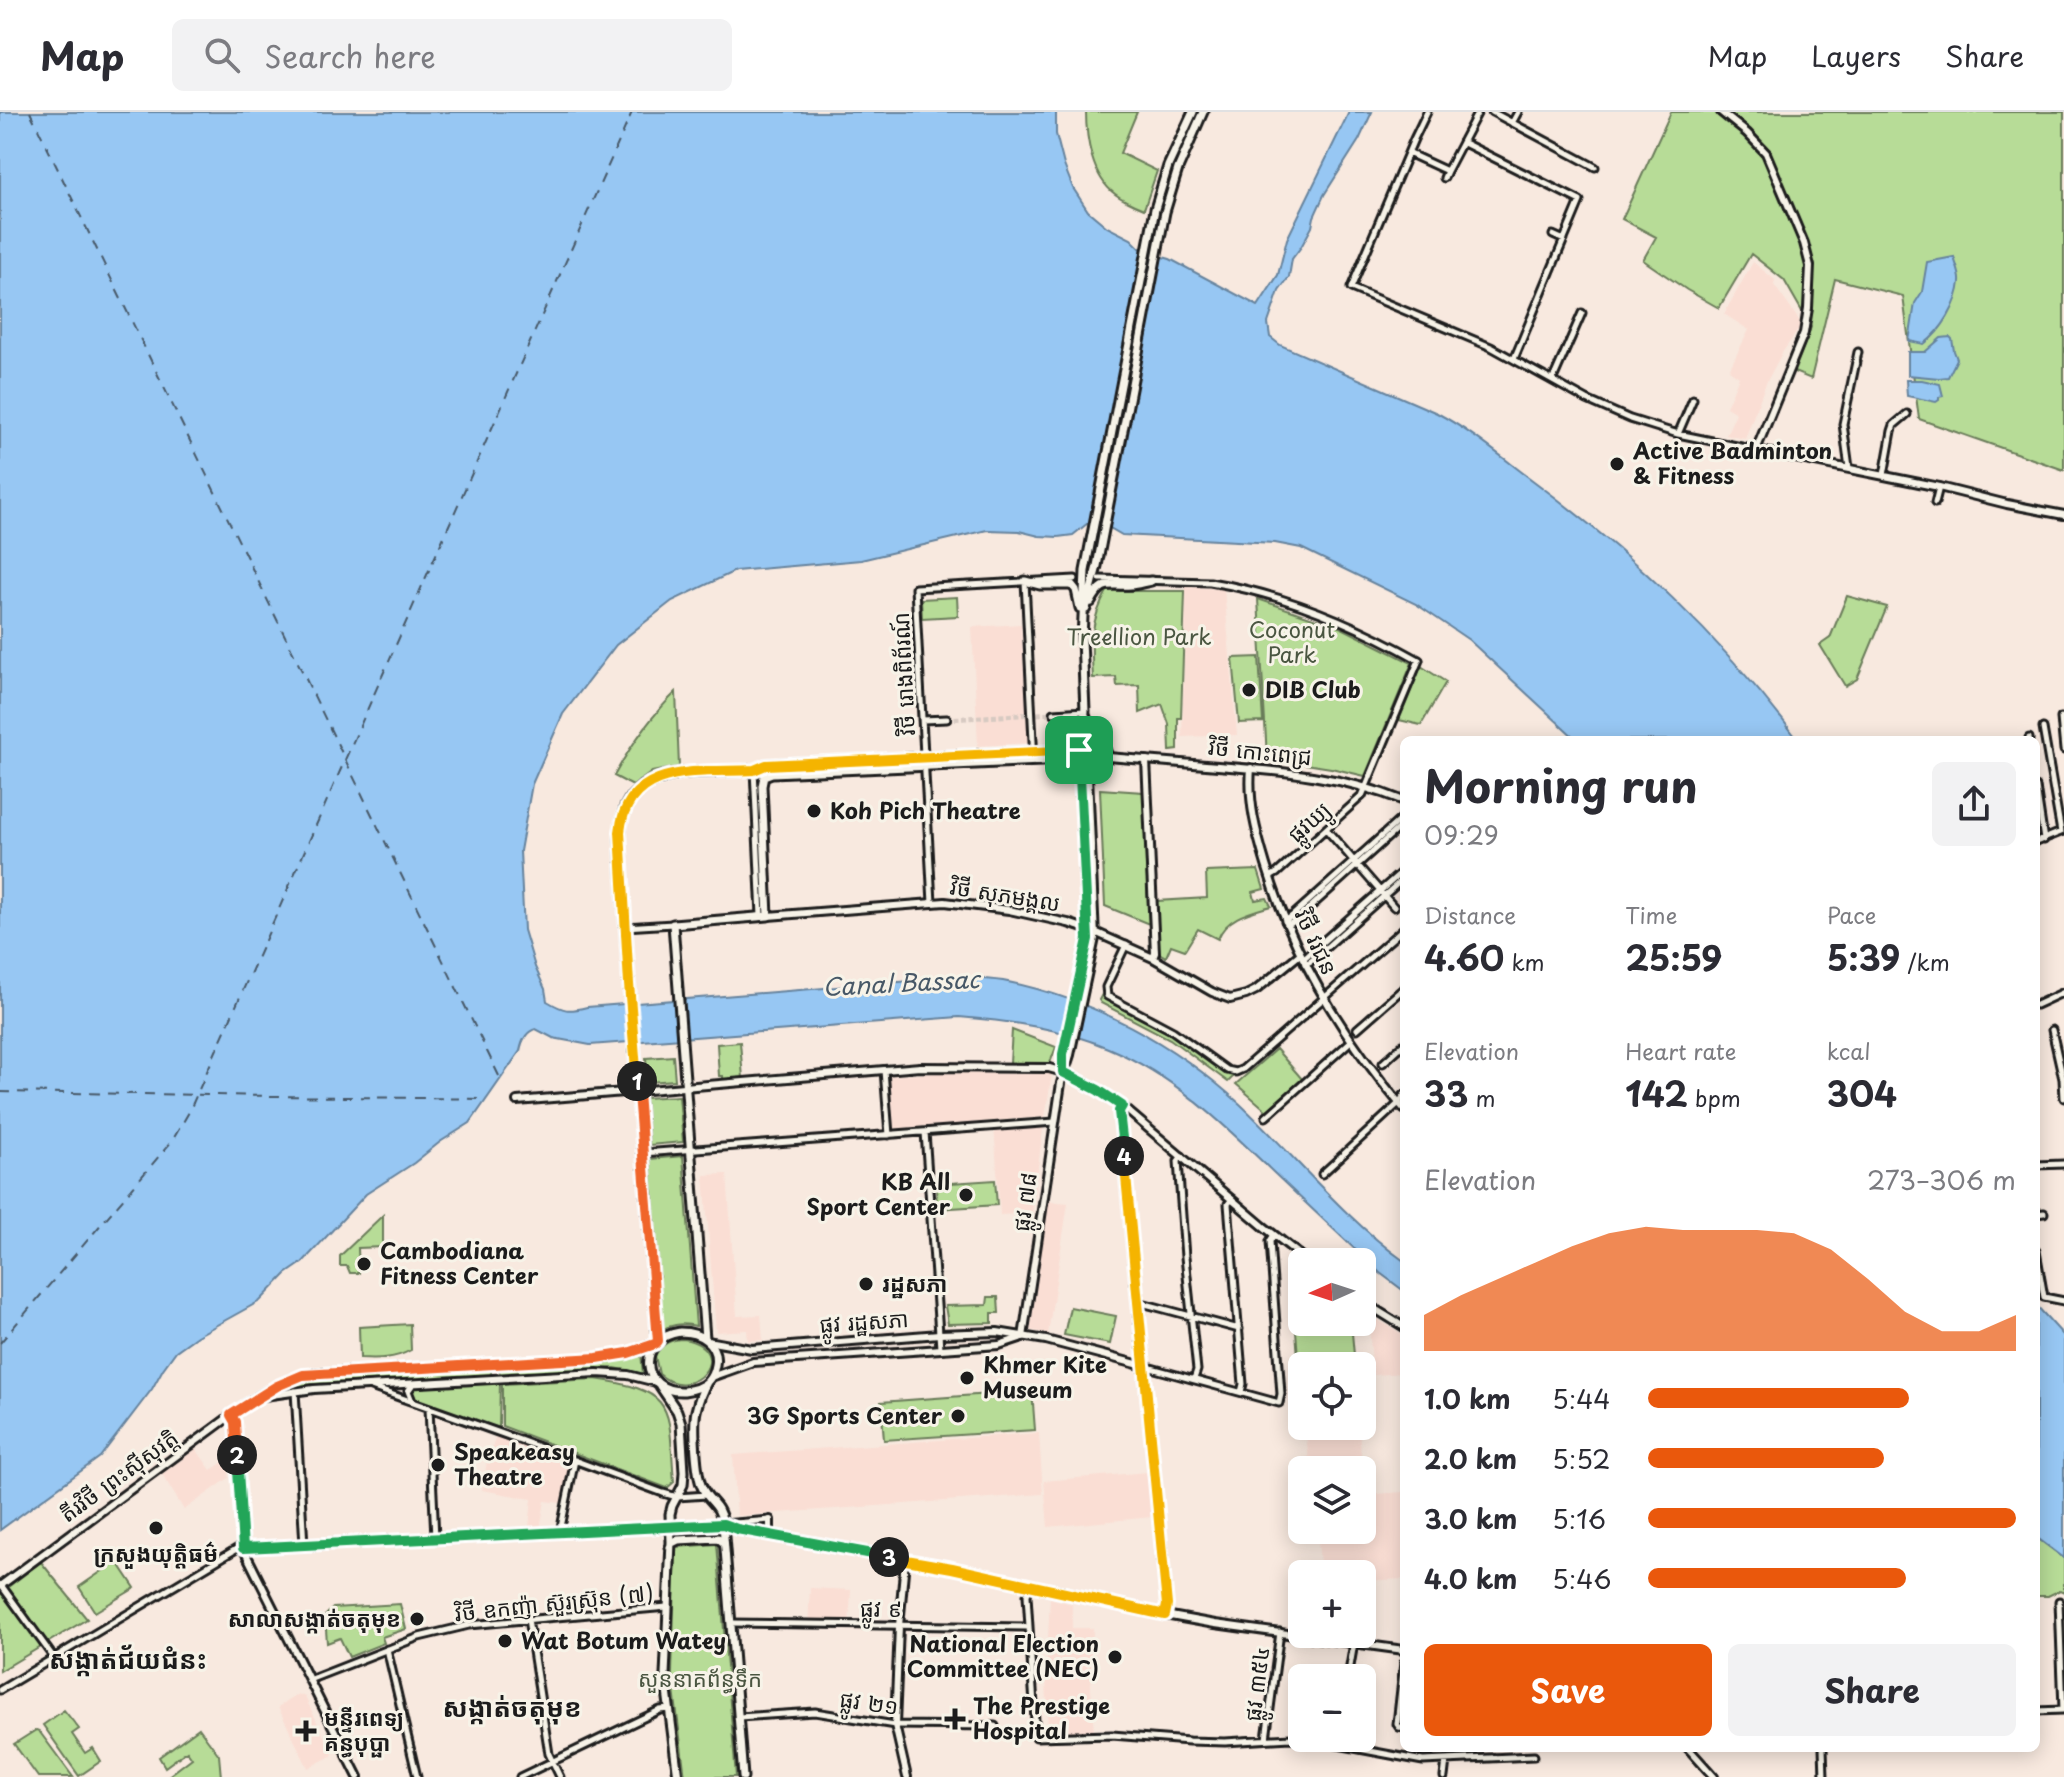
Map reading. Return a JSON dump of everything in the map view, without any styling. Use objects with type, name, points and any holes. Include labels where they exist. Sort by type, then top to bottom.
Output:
[{"type":"main road","points":[[1078,762],[1076,755],[1083,738],[1085,711],[1083,618],[1086,564],[1155,209],[1168,166],[1193,112]]},
{"type":"main road","points":[[1083,618],[1097,566],[1165,212],[1178,169],[1203,112]]},
{"type":"main road","points":[[1025,581],[1040,585],[1072,585],[1083,618]]},
{"type":"main road","points":[[1083,618],[1102,587],[1151,581]]},
{"type":"main road","points":[[1034,757],[1084,765],[1091,763],[1093,756],[1085,711]]},
{"type":"main road","points":[[1089,734],[1103,742],[1108,757]]},
{"type":"main road","points":[[678,1777],[665,1675],[671,1510],[684,1479],[681,1423],[649,1363],[656,1342],[625,927],[620,832],[623,814],[630,798],[642,786],[684,773],[754,770],[766,765],[924,762],[1034,757],[1086,749],[1091,752]]},
{"type":"main road","points":[[764,916],[764,776],[924,762]]},
{"type":"main road","name":"វិថី សុភមង្គល","points":[[673,924],[764,916]]},
{"type":"main road","points":[[673,924],[706,1340]]},
{"type":"main road","points":[[656,1342],[669,1334],[693,1333],[706,1340],[715,1351],[716,1358],[696,1410],[695,1421],[700,1484],[719,1508],[723,1524],[743,1777]]},
{"type":"main road","points":[[658,1384],[672,1390],[692,1390],[709,1380]]},
{"type":"main road","points":[[670,1547],[678,1540],[718,1538],[725,1545]]},
{"type":"street","points":[[1427,112],[1351,288],[1491,347],[1587,400],[1644,424],[1678,434],[2064,515]]},
{"type":"street","points":[[1408,153],[1445,175],[1478,112]]},
{"type":"street","points":[[1492,112],[1595,167]]},
{"type":"street","points":[[1512,123],[1518,112]]},
{"type":"street","points":[[1721,112],[1766,153],[1804,243],[1810,266],[1804,333],[1756,450]]},
{"type":"street","points":[[1462,142],[1580,201],[1514,359]]},
{"type":"street","points":[[1553,235],[1564,240]]},
{"type":"street","points":[[1553,379],[1582,313]]},
{"type":"street","points":[[1849,468],[1843,424],[1858,352]]},
{"type":"street","points":[[1678,434],[1693,399]]},
{"type":"street","points":[[1884,475],[1894,425],[1907,414]]},
{"type":"street","points":[[1935,503],[1939,487]]},
{"type":"street","points":[[1034,757],[1025,581],[1075,579]]},
{"type":"street","points":[[1100,579],[1151,581]]},
{"type":"street","name":"វិថី រោងពិព័រណ៍","points":[[932,903],[915,588],[1025,581]]},
{"type":"street","name":"ផ្លូវឃ្យូ","points":[[1151,581],[1219,584],[1278,599],[1343,621],[1419,660],[1362,796],[1270,877]]},
{"type":"street","points":[[1054,713],[1085,711]]},
{"type":"street","points":[[2061,718],[2064,750]]},
{"type":"street","points":[[922,720],[947,719]]},
{"type":"street","points":[[2040,841],[2063,831],[2043,728]]},
{"type":"street","name":"វិថី កោះពេជ្រ","points":[[1091,752],[1108,757],[1322,777],[1366,787],[1400,800]]},
{"type":"street","name":"វិថី កោះពេជ្រ","points":[[1091,763],[1108,757]]},
{"type":"street","points":[[1146,760],[1153,958]]},
{"type":"street","points":[[1078,762],[1092,930]]},
{"type":"street","points":[[1091,763],[1088,775],[1092,930]]},
{"type":"street","name":"វិថី វរជន","points":[[1251,768],[1253,815],[1270,877],[1302,959],[1351,1041],[1400,1098]]},
{"type":"street","points":[[754,770],[764,776]]},
{"type":"street","points":[[754,770],[764,916]]},
{"type":"street","points":[[2040,814],[2044,840]]},
{"type":"street","points":[[1356,863],[1400,820]]},
{"type":"street","points":[[1286,923],[1400,826]]},
{"type":"street","points":[[1326,829],[1394,907]]},
{"type":"street","points":[[1382,894],[1400,874]]},
{"type":"street","points":[[1302,959],[1400,881]]},
{"type":"street","name":"វិថី សុភមង្គល","points":[[764,916],[955,902],[995,907],[1092,930],[1230,999],[1256,990],[1302,959]]},
{"type":"street","name":"វិថី សុភមង្គល","points":[[625,927],[673,924]]},
{"type":"street","name":"ផ្លូវ ៧៨","points":[[1023,1337],[1063,1072],[1092,930]]},
{"type":"street","points":[[1126,945],[1106,987],[1107,996],[1173,1031],[1227,1070],[1236,1072],[1400,932]]},
{"type":"street","points":[[1357,1029],[1400,991]]},
{"type":"street","points":[[2040,1003],[2064,992]]},
{"type":"street","points":[[2052,1030],[2064,1098]]},
{"type":"street","points":[[1266,1117],[1351,1041]]},
{"type":"street","points":[[1383,1063],[1400,1048]]},
{"type":"street","points":[[517,1101],[920,1067],[1049,1068],[1098,1090],[1122,1106],[1291,1248]]},
{"type":"street","points":[[884,1070],[889,1135]]},
{"type":"street","points":[[1322,1174],[1400,1105]]},
{"type":"street","points":[[1122,1106],[1119,1111],[1167,1605],[1165,1615]]},
{"type":"street","points":[[643,1153],[1055,1122]]},
{"type":"street","points":[[925,1132],[940,1348]]},
{"type":"street","points":[[1182,1156],[1178,1161],[1197,1370],[1194,1379]]},
{"type":"street","points":[[2040,1165],[2064,1164]]},
{"type":"street","points":[[1232,1199],[1228,1204],[1243,1384],[1241,1392]]},
{"type":"street","points":[[2040,1214],[2044,1213]]},
{"type":"street","points":[[1144,1366],[1279,1403],[1281,1394],[1270,1241],[1274,1235]]},
{"type":"street","points":[[2040,1274],[2044,1297],[2064,1301]]},
{"type":"street","points":[[1138,1302],[1239,1329]]},
{"type":"street","points":[[1376,1310],[1400,1325]]},
{"type":"street","name":"ផ្លូវ រដ្ឋសភា","points":[[706,1340],[752,1349],[997,1332],[1046,1340],[1144,1366]]},
{"type":"street","name":"ផ្លូវ រដ្ឋសភា","points":[[709,1380],[753,1362],[999,1345],[1023,1337]]},
{"type":"street","name":"តីរវិថី ព្រះស៊ីសុវត្តិ","points":[[1,1586],[231,1415],[294,1378],[606,1357],[628,1353],[656,1342]]},
{"type":"street","points":[[495,1364],[496,1379]]},
{"type":"street","name":"តីរវិថី ព្រះស៊ីសុវត្តិ","points":[[261,1397],[295,1391],[367,1386],[614,1373],[658,1384]]},
{"type":"street","points":[[412,1401],[408,1391],[413,1384]]},
{"type":"street","points":[[277,1386],[275,1392],[279,1395]]},
{"type":"street","name":"តីរវិថី ព្រះស៊ីសុវត្តិ","points":[[367,1386],[677,1497],[708,1495]]},
{"type":"street","points":[[295,1391],[304,1545]]},
{"type":"street","points":[[429,1407],[435,1538]]},
{"type":"street","points":[[231,1415],[235,1422],[243,1548],[358,1777]]},
{"type":"street","points":[[560,1532],[575,1460]]},
{"type":"street","points":[[0,1690],[238,1548],[770,1520],[770,1534]]},
{"type":"street","points":[[723,1524],[1165,1615],[1288,1633]]},
{"type":"street","points":[[905,1560],[895,1725],[907,1777]]},
{"type":"street","points":[[1030,1585],[1027,1595],[1036,1737],[1112,1735],[1201,1741],[1288,1738]]},
{"type":"street","points":[[1,1586],[54,1658]]},
{"type":"street","points":[[2040,1711],[2064,1710],[2059,1601]]},
{"type":"street","name":"វិថី ឧកញ៉ា ស៊ួរស៊្រុន (៧)","points":[[309,1680],[419,1637],[469,1625],[667,1607]]},
{"type":"street","points":[[528,1619],[549,1754],[560,1777]]},
{"type":"street","name":"ផ្លូវ ៩","points":[[731,1623],[1029,1627]]},
{"type":"street","name":"ផ្លូវ ៣៥៤","points":[[1266,1739],[1280,1632]]},
{"type":"street","points":[[1376,1646],[1400,1649]]},
{"type":"street","points":[[387,1649],[417,1777]]},
{"type":"street","points":[[1400,1697],[1397,1724],[1400,1727]]},
{"type":"street","points":[[520,1777],[660,1710],[669,1709]]},
{"type":"street","name":"ផ្លូវ ២១","points":[[739,1717],[815,1712],[895,1725],[995,1726]]},
{"type":"street","points":[[1376,1750],[1423,1761],[1534,1756]]},
{"type":"street","points":[[1692,1752],[1714,1777]]},
{"type":"street","points":[[1823,1752],[1824,1777]]},
{"type":"street","points":[[1444,1777],[1446,1760]]},
{"type":"shaded area","points":[[1753,262],[1775,280],[1774,285],[1799,320],[1800,327],[1766,383],[1745,439],[1726,435],[1736,413],[1726,407],[1739,377],[1729,370],[1749,330],[1724,314]]},
{"type":"shaded area","points":[[1186,587],[1224,589],[1237,735],[1182,737]]},
{"type":"shaded area","points":[[1021,624],[1028,743],[978,746],[972,627]]},
{"type":"shaded area","points":[[937,1073],[1052,1074],[1045,1117],[893,1129],[889,1076]]},
{"type":"shaded area","points":[[1044,1121],[1032,1213],[1000,1215],[994,1125]]},
{"type":"shaded area","points":[[727,1174],[737,1316],[761,1315],[763,1340],[748,1341],[747,1330],[716,1332],[704,1175]]},
{"type":"shaded area","points":[[1048,1201],[1068,1203],[1048,1334],[1030,1330]]},
{"type":"shaded area","points":[[1376,1319],[1400,1333],[1400,1373],[1376,1375],[1376,1352],[1371,1352],[1370,1336],[1376,1336]]},
{"type":"shaded area","points":[[1039,1433],[1043,1494],[737,1516],[733,1455]]},
{"type":"shaded area","points":[[496,1436],[569,1463],[562,1503],[545,1501],[540,1529],[529,1527],[532,1499],[482,1490],[487,1461]]},
{"type":"shaded area","points":[[1307,1440],[1360,1440],[1361,1456],[1308,1456]]},
{"type":"shaded area","points":[[196,1449],[211,1470],[228,1459],[229,1478],[184,1510],[162,1474]]},
{"type":"shaded area","points":[[1148,1472],[1152,1517],[1048,1527],[1044,1481]]},
{"type":"shaded area","points":[[1400,1492],[1400,1579],[1376,1580],[1376,1560],[1320,1560],[1318,1544],[1376,1544],[1376,1494]]},
{"type":"shaded area","points":[[810,1588],[851,1590],[849,1627],[808,1626]]},
{"type":"shaded area","points":[[1050,1598],[1072,1604],[1072,1628],[1093,1628],[1091,1689],[1094,1732],[1048,1733],[1046,1677]]},
{"type":"shaded area","name":"មន្ទីរពេទ្យ គន្ធបុប្ផា","points":[[298,1694],[305,1697],[333,1755],[308,1768],[278,1707]]},
{"type":"green space","points":[[1086,112],[1137,112],[1120,153],[1157,171],[1144,209],[1118,196],[1101,178],[1089,145]]},
{"type":"green space","points":[[1671,112],[2064,112],[2064,470],[1919,419],[1903,296],[1835,279],[1811,379],[1794,372],[1811,327],[1784,280],[1751,254],[1719,308],[1643,260],[1656,237],[1622,219]]},
{"type":"green space","name":"Treellion Park","points":[[1107,591],[1185,591],[1178,750],[1170,751],[1169,724],[1162,704],[1140,713],[1139,685],[1117,686],[1116,677],[1093,678],[1092,634]]},
{"type":"green space","points":[[1847,596],[1887,607],[1857,679],[1845,686],[1820,645],[1830,638]]},
{"type":"green space","points":[[957,597],[958,616],[922,618],[921,599]]},
{"type":"green space","name":"Coconut Park","points":[[1258,599],[1342,628],[1412,663],[1365,776],[1267,758]]},
{"type":"green space","name":"DIB Club","points":[[1259,657],[1263,722],[1239,723],[1233,658]]},
{"type":"green space","points":[[1421,666],[1446,682],[1421,725],[1399,720]]},
{"type":"green space","points":[[676,692],[679,767],[652,772],[633,786],[614,776],[642,732]]},
{"type":"green space","points":[[1100,789],[1143,792],[1149,924],[1105,906]]},
{"type":"green space","points":[[1258,870],[1264,889],[1253,892],[1255,900],[1267,898],[1271,906],[1233,920],[1218,939],[1198,929],[1185,950],[1171,945],[1166,957],[1159,953],[1157,901],[1207,898],[1206,872]]},
{"type":"green space","points":[[1106,987],[1106,993],[1236,1074],[1228,1082],[1170,1039],[1101,1003],[1099,1000]]},
{"type":"green space","points":[[1012,1030],[1056,1047],[1050,1063],[1010,1063]]},
{"type":"green space","points":[[740,1042],[743,1078],[723,1080],[723,1076],[719,1076],[717,1044]]},
{"type":"green space","points":[[1276,1049],[1302,1079],[1267,1111],[1236,1084]]},
{"type":"green space","points":[[673,1056],[675,1080],[648,1082],[646,1058]]},
{"type":"green space","points":[[679,1096],[683,1142],[649,1145],[645,1098]]},
{"type":"green space","points":[[683,1156],[696,1326],[679,1324],[663,1329],[650,1159]]},
{"type":"green space","name":"KB All Sport Center","points":[[995,1180],[997,1205],[937,1209],[936,1184]]},
{"type":"green space","points":[[383,1215],[383,1247],[358,1248],[359,1273],[350,1273],[347,1266],[340,1266],[340,1256]]},
{"type":"green space","points":[[988,1297],[998,1297],[999,1313],[992,1313],[992,1323],[948,1324],[945,1306],[987,1305]]},
{"type":"green space","points":[[1070,1307],[1116,1316],[1110,1344],[1064,1335]]},
{"type":"green space","points":[[410,1324],[411,1350],[387,1358],[360,1358],[359,1327]]},
{"type":"green space","points":[[1296,1336],[1352,1336],[1354,1352],[1298,1352]]},
{"type":"green space","points":[[684,1339],[700,1345],[708,1353],[709,1363],[696,1379],[685,1383],[672,1382],[659,1374],[655,1356],[667,1343]]},
{"type":"green space","points":[[641,1353],[643,1374],[615,1368],[500,1375],[499,1368],[589,1364]]},
{"type":"green space","points":[[491,1369],[491,1375],[313,1384],[278,1390],[306,1379]]},
{"type":"green space","points":[[595,1379],[642,1390],[655,1397],[663,1407],[671,1436],[674,1482],[667,1488],[502,1426],[502,1384]]},
{"type":"green space","points":[[500,1382],[499,1429],[413,1399],[411,1392],[414,1386]]},
{"type":"green space","name":"3G Sports Center","points":[[1032,1391],[1035,1430],[884,1440],[881,1402]]},
{"type":"green space","points":[[2040,1540],[2064,1558],[2064,1592],[2060,1590],[2040,1596]]},
{"type":"green space","name":"សួននាគព័ន្ធទឹក","points":[[717,1544],[736,1777],[685,1777],[672,1674],[676,1547]]},
{"type":"green space","points":[[117,1561],[135,1588],[95,1612],[79,1587]]},
{"type":"green space","points":[[41,1562],[87,1619],[0,1671],[0,1593]]},
{"type":"green space","points":[[400,1604],[406,1629],[382,1637],[384,1643],[349,1657],[340,1638],[327,1643],[325,1616],[333,1608]]},
{"type":"green space","points":[[64,1710],[79,1729],[72,1734],[85,1753],[93,1748],[101,1761],[79,1776],[43,1725]]},
{"type":"green space","points":[[199,1728],[219,1755],[221,1777],[167,1777],[192,1758],[187,1751],[165,1767],[159,1757]]},
{"type":"green space","points":[[36,1730],[73,1777],[38,1777],[14,1744]]},
{"type":"water","name":"Canal Bassac","points":[[0,112],[1056,112],[1056,134],[1064,165],[1073,188],[1088,211],[1148,253],[1170,259],[1258,306],[1278,275],[1287,239],[1349,112],[1372,112],[1359,140],[1324,195],[1312,227],[1292,259],[1289,277],[1279,291],[1268,323],[1270,337],[1280,345],[1437,413],[1505,459],[1602,535],[1672,598],[1737,666],[1795,736],[1573,736],[1469,640],[1416,604],[1301,548],[1275,543],[1122,535],[1108,527],[1088,523],[1073,535],[1058,537],[987,530],[861,560],[735,571],[672,601],[616,645],[563,714],[532,784],[520,851],[524,930],[547,1001],[562,1009],[961,977],[1003,981],[1068,999],[1130,1026],[1215,1082],[1340,1206],[1400,1258],[1400,1288],[1376,1269],[1376,1248],[1354,1248],[1236,1136],[1176,1086],[1132,1059],[1072,1035],[1016,1023],[959,1017],[590,1045],[553,1038],[536,1029],[525,1037],[520,1051],[470,1123],[366,1194],[302,1263],[286,1274],[260,1301],[176,1351],[152,1389],[100,1457],[0,1530]]},
{"type":"water","points":[[1954,257],[1960,282],[1948,316],[1924,344],[1909,341],[1915,303],[1922,292],[1927,262]]},
{"type":"water","points":[[1950,337],[1957,359],[1948,377],[1908,375],[1908,352],[1925,352],[1941,338]]},
{"type":"water","points":[[1906,380],[1940,384],[1943,396],[1936,402],[1907,396]]},
{"type":"water","points":[[2040,1309],[2064,1336],[2064,1558],[2040,1540]]},
{"type":"pier","points":[[1144,246],[1160,253],[1107,531],[1089,527]]},
{"type":"ferry route","points":[[30,112],[501,1080]]},
{"type":"ferry route","points":[[0,1343],[172,1141],[189,1112],[632,112]]},
{"type":"ferry route","points":[[0,1092],[486,1099]]},
{"type":"tunnel","points":[[947,719],[1054,713]]},
{"type":"place","name":"Active Badminton & Fitness","points":[[1617,464]]},
{"type":"place","name":"DIB Club","points":[[1249,690]]},
{"type":"place","name":"Koh Pich Theatre","points":[[814,811]]},
{"type":"place","name":"KB All Sport Center","points":[[966,1195]]},
{"type":"place","name":"Cambodiana Fitness Center","points":[[364,1264]]},
{"type":"place","name":"រដ្ឋសភា","points":[[866,1284]]},
{"type":"place","name":"Khmer Kite Museum","points":[[967,1378]]},
{"type":"place","name":"3G Sports Center","points":[[958,1416]]},
{"type":"place","name":"Speakeasy Theatre","points":[[438,1465]]},
{"type":"place","name":"ក្រសួងយុត្ដិធម៌","points":[[156,1528]]},
{"type":"place","name":"សាលាសង្កាត់ចតុមុខ","points":[[417,1619]]},
{"type":"place","name":"Wat Botum Watey","points":[[505,1641]]},
{"type":"place","name":"National Election Committee (NEC)","points":[[1115,1657]]},
{"type":"place","name":"The Prestige Hospital","points":[[955,1719]]},
{"type":"place","name":"មន្ទីរពេទ្យ គន្ធបុប្ផា","points":[[306,1731]]},
{"type":"district","name":"សង្កាត់ជ័យជំនះ","points":[[128,1660]]},
{"type":"district","name":"សង្កាត់ចតុមុខ","points":[[512,1708]]},
{"type":"route","points":[[1079,750],[1076,757],[1080,776],[1088,939],[1063,1054],[1063,1072],[1122,1106],[1119,1111],[1167,1605],[1165,1615],[952,1568],[723,1524],[243,1548],[235,1422],[231,1415],[284,1382],[314,1374],[597,1358],[628,1353],[658,1341],[620,839],[625,807],[642,786],[684,773],[754,770],[766,765],[1079,750]]}]
